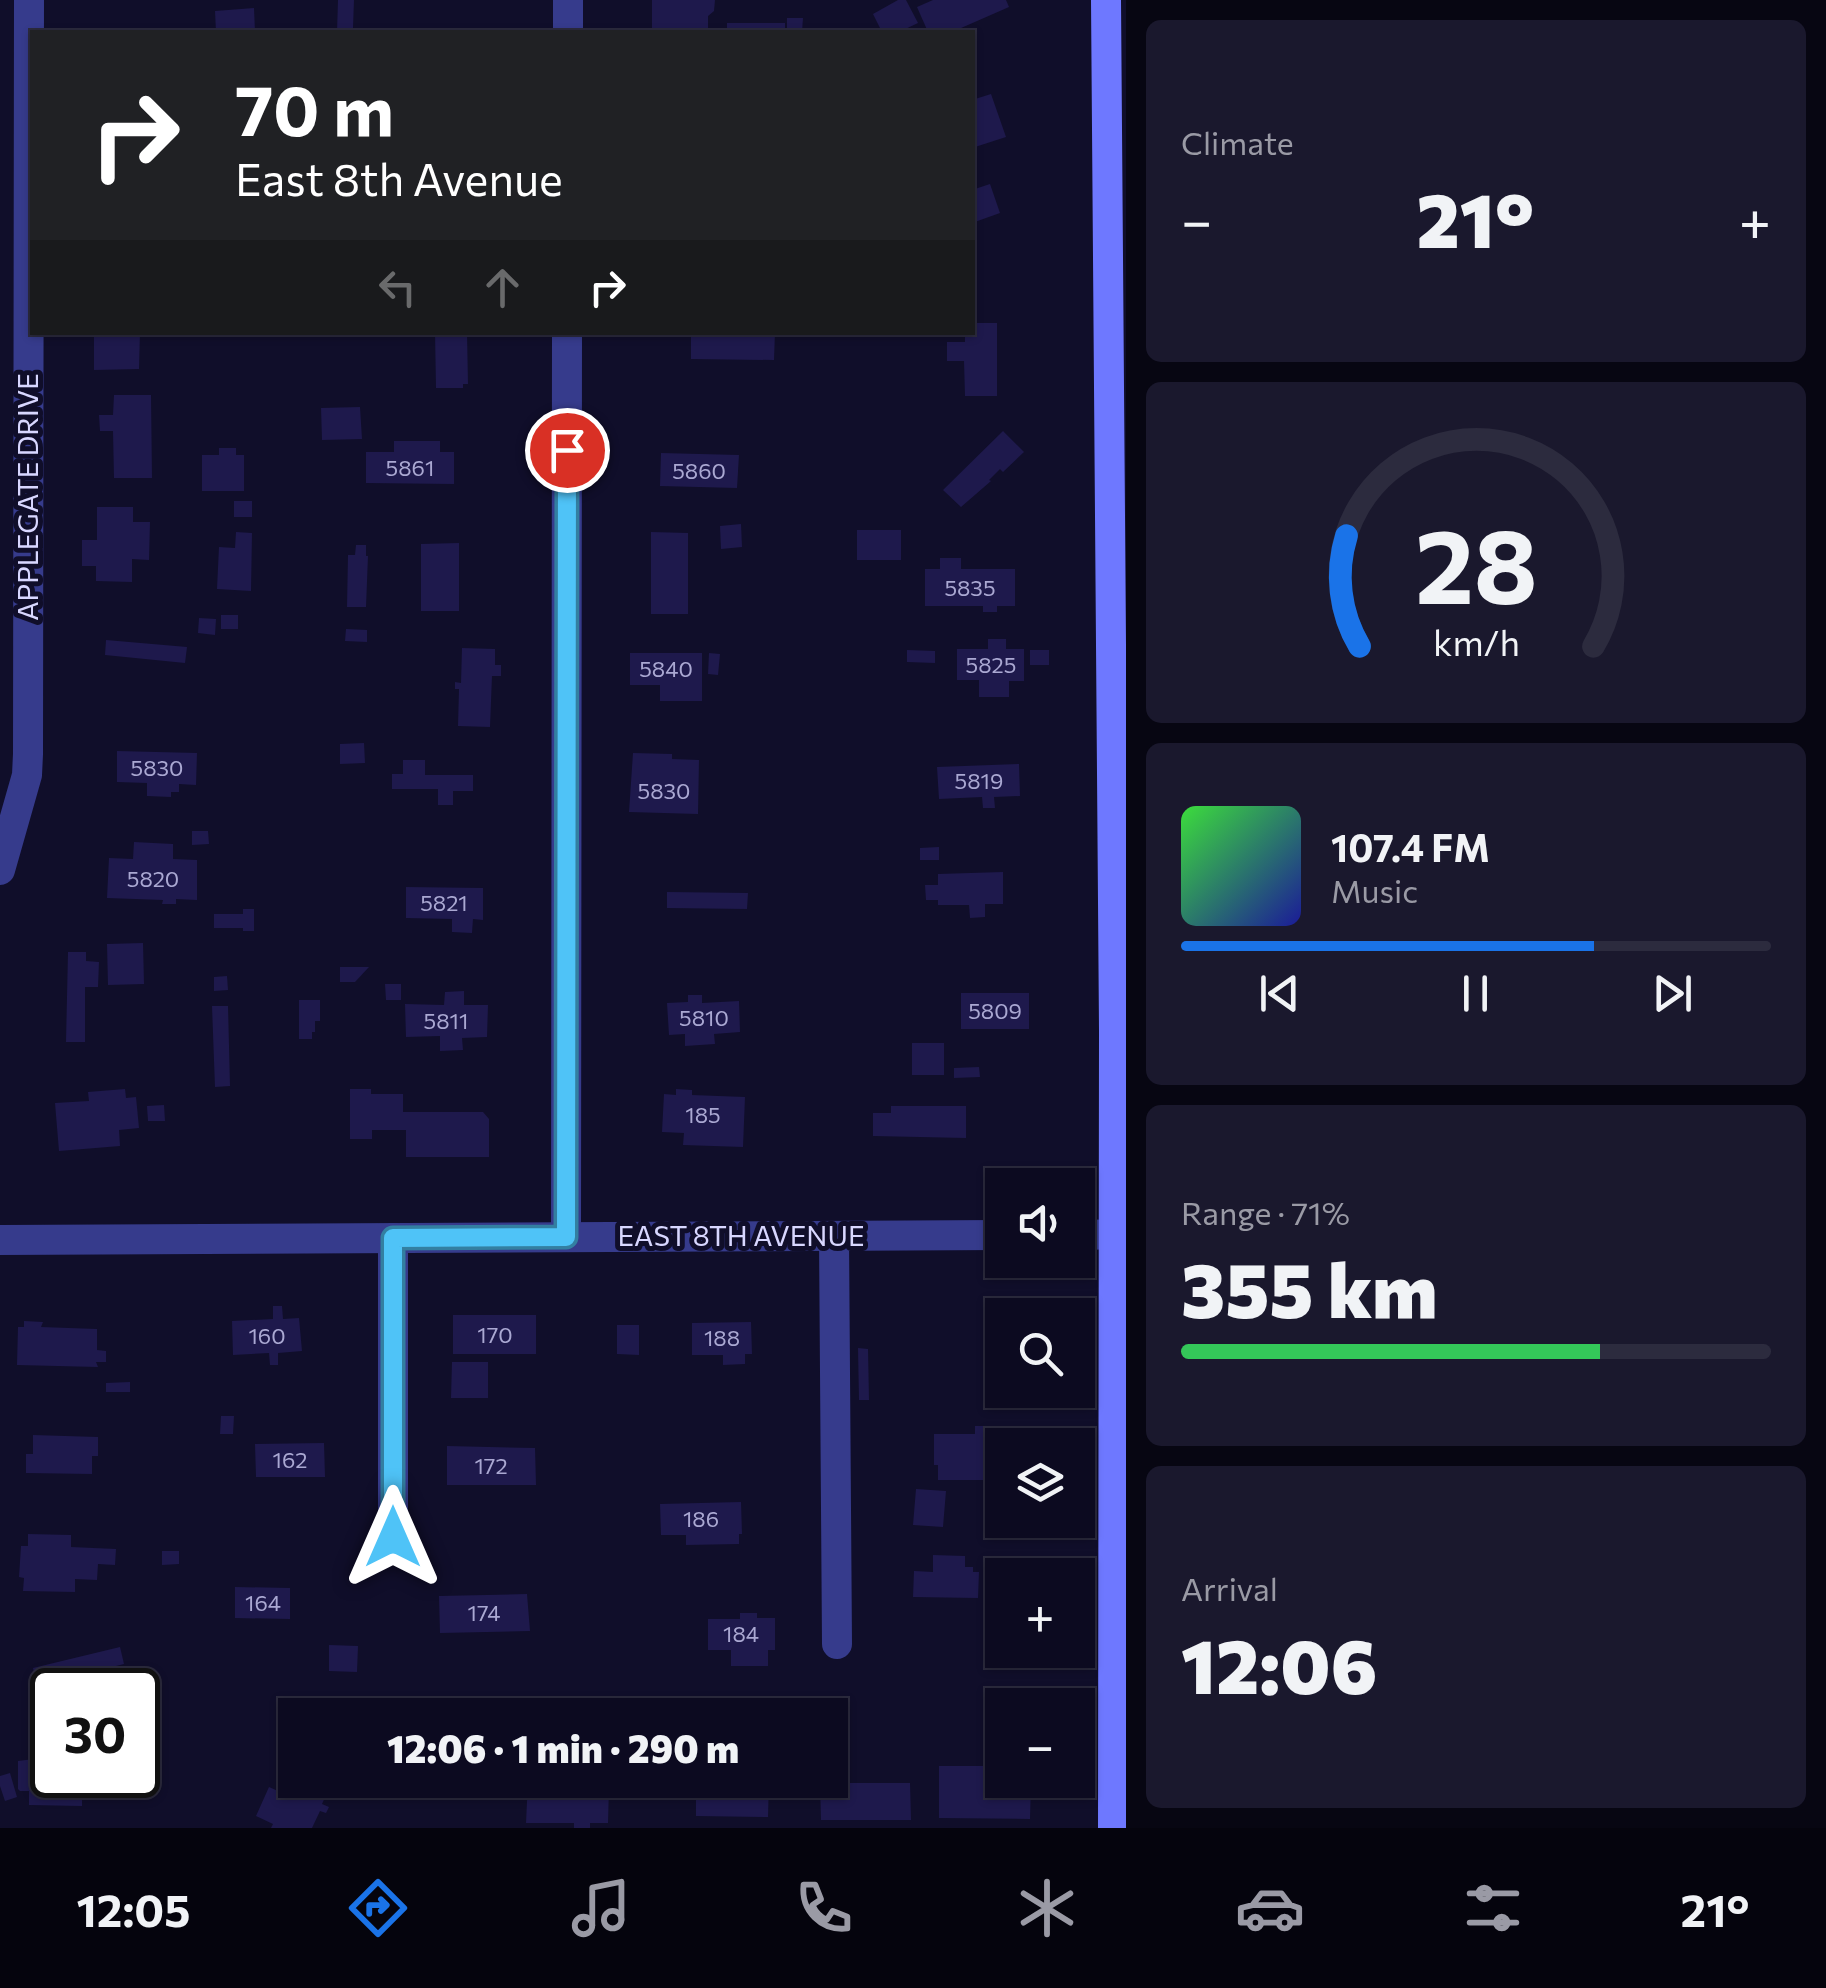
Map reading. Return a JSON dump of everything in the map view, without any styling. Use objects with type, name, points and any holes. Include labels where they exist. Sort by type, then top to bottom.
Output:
[{"type":"street","name":"APPLEGATE DRIVE","points":[[0,870],[28,754],[29,0]]},
{"type":"street","points":[[568,0],[568,30]]},
{"type":"street","points":[[1106,0],[1116,73],[1120,1234],[1113,1828]]},
{"type":"street","points":[[566,1237],[567,335]]},
{"type":"street","points":[[1095,1235],[1120,1234]]},
{"type":"street","name":"EAST 8TH AVENUE","points":[[0,1240],[985,1235]]},
{"type":"street","points":[[834,1236],[837,1644]]},
{"type":"street","points":[[393,1238],[393,1537]]},
{"type":"building","points":[[338,0],[354,0],[353,28],[366,30],[337,30]]},
{"type":"building","points":[[652,0],[715,0],[714,11],[708,16],[708,30],[652,30]]},
{"type":"building","points":[[898,0],[906,0],[918,23],[903,30],[881,30],[873,14]]},
{"type":"building","points":[[933,0],[1006,0],[1009,7],[957,30],[927,30],[917,7]]},
{"type":"building","points":[[254,8],[255,30],[216,30],[215,11]]},
{"type":"building","points":[[787,18],[803,18],[802,30],[787,30]]},
{"type":"building","points":[[727,23],[785,23],[785,30],[727,30]]},
{"type":"building","points":[[991,94],[1006,137],[975,147],[975,99]]},
{"type":"building","points":[[990,184],[1000,213],[975,222],[975,189]]},
{"type":"building","points":[[975,323],[997,323],[997,396],[965,396],[964,361],[947,361],[947,342],[965,342],[965,335],[975,335]]},
{"type":"building","points":[[94,335],[140,335],[139,369],[94,370]]},
{"type":"building","points":[[435,335],[467,335],[468,384],[463,384],[463,388],[436,388]]},
{"type":"building","points":[[691,335],[775,335],[774,360],[691,359]]},
{"type":"building","points":[[114,395],[151,395],[152,478],[114,478],[113,431],[100,431],[99,415],[113,415]]},
{"type":"building","points":[[360,407],[362,439],[322,440],[321,408]]},
{"type":"building","points":[[1003,431],[1024,452],[961,507],[943,490]]},
{"type":"building","points":[[394,441],[440,441],[440,452],[454,452],[454,484],[366,483],[366,452],[394,452]]},
{"type":"building","points":[[219,448],[236,448],[236,455],[244,455],[244,491],[202,491],[202,455],[219,455]]},
{"type":"building","points":[[661,453],[739,455],[737,488],[660,486]]},
{"type":"building","points":[[234,501],[252,501],[252,517],[234,517]]},
{"type":"building","points":[[97,507],[133,507],[133,522],[150,522],[149,560],[132,559],[132,582],[96,581],[96,566],[82,566],[82,540],[97,540]]},
{"type":"building","points":[[741,524],[742,547],[721,549],[720,526]]},
{"type":"building","points":[[857,530],[901,530],[901,560],[857,560]]},
{"type":"building","points":[[236,532],[252,533],[251,591],[217,589],[219,547],[235,548]]},
{"type":"building","points":[[651,532],[688,533],[688,614],[651,614]]},
{"type":"building","points":[[459,543],[459,611],[421,611],[421,544]]},
{"type":"building","points":[[356,545],[366,545],[368,556],[366,607],[347,607],[348,555],[355,555]]},
{"type":"building","points":[[940,558],[961,558],[961,569],[1015,569],[1015,606],[997,606],[997,612],[983,612],[983,606],[925,606],[925,569],[940,569]]},
{"type":"building","points":[[221,615],[238,615],[238,629],[221,629]]},
{"type":"building","points":[[199,618],[216,619],[215,635],[198,633]]},
{"type":"building","points":[[346,629],[367,630],[367,642],[345,641]]},
{"type":"building","points":[[988,639],[1006,639],[1006,649],[1024,649],[1024,681],[1009,681],[1009,697],[979,697],[979,680],[957,680],[957,649],[988,649]]},
{"type":"building","points":[[106,640],[187,647],[185,663],[105,655]]},
{"type":"building","points":[[462,648],[495,649],[495,665],[501,665],[501,676],[492,676],[490,727],[458,726],[459,689],[455,689],[455,682],[461,683]]},
{"type":"building","points":[[907,650],[935,651],[935,663],[907,662]]},
{"type":"building","points":[[1030,650],[1049,650],[1049,665],[1030,665]]},
{"type":"building","points":[[630,653],[702,653],[702,701],[660,701],[660,685],[630,685]]},
{"type":"building","points":[[709,653],[720,654],[718,675],[708,674]]},
{"type":"building","points":[[364,743],[365,763],[340,764],[340,744]]},
{"type":"building","points":[[117,751],[197,753],[196,785],[179,784],[179,792],[171,792],[171,797],[147,796],[147,783],[117,782]]},
{"type":"building","points":[[633,753],[672,754],[672,759],[699,760],[698,814],[629,812]]},
{"type":"building","points":[[403,760],[425,760],[425,775],[473,775],[473,791],[453,791],[453,805],[438,805],[438,789],[392,789],[392,774],[403,774]]},
{"type":"building","points":[[1019,764],[1020,796],[994,797],[995,808],[983,808],[982,797],[939,799],[937,767]]},
{"type":"building","points":[[192,831],[208,831],[209,844],[192,845]]},
{"type":"building","points":[[134,842],[173,844],[173,859],[197,860],[197,900],[176,899],[176,904],[162,904],[163,900],[107,898],[109,858],[133,859]]},
{"type":"building","points":[[939,847],[939,860],[920,860],[920,848]]},
{"type":"building","points":[[1003,872],[1003,904],[985,904],[985,917],[970,918],[969,905],[938,905],[938,900],[926,900],[925,885],[938,885],[938,874]]},
{"type":"building","points":[[406,887],[483,888],[483,920],[473,919],[472,933],[452,932],[452,919],[406,918]]},
{"type":"building","points":[[667,892],[748,893],[747,909],[667,908]]},
{"type":"building","points":[[243,909],[254,909],[254,931],[214,928],[214,914],[243,914]]},
{"type":"building","points":[[143,943],[144,984],[108,985],[107,944]]},
{"type":"building","points":[[68,952],[86,952],[86,961],[99,962],[98,987],[85,987],[85,1042],[66,1042]]},
{"type":"building","points":[[340,967],[369,967],[355,982],[340,982]]},
{"type":"building","points":[[227,976],[228,990],[214,991],[214,977]]},
{"type":"building","points":[[385,984],[401,984],[401,1000],[386,1000]]},
{"type":"building","points":[[464,991],[464,1005],[488,1005],[487,1037],[462,1038],[463,1050],[440,1051],[440,1036],[406,1037],[405,1004],[444,1005],[445,992]]},
{"type":"building","points":[[961,993],[1029,993],[1029,1029],[961,1029]]},
{"type":"building","points":[[688,995],[702,995],[702,1003],[739,1001],[740,1032],[714,1034],[715,1044],[685,1046],[685,1034],[669,1035],[667,1003],[688,1002]]},
{"type":"building","points":[[299,1000],[320,1000],[320,1021],[315,1021],[312,1039],[299,1039]]},
{"type":"building","points":[[212,1006],[228,1006],[230,1086],[215,1087]]},
{"type":"building","points":[[912,1043],[944,1043],[944,1075],[912,1075]]},
{"type":"building","points":[[979,1067],[980,1077],[954,1078],[954,1068]]},
{"type":"building","points":[[125,1089],[126,1098],[136,1097],[139,1128],[119,1130],[120,1146],[59,1151],[55,1103],[89,1101],[88,1092]]},
{"type":"building","points":[[350,1089],[371,1089],[371,1094],[403,1094],[403,1112],[483,1112],[489,1119],[489,1157],[406,1157],[406,1130],[372,1130],[372,1139],[350,1139]]},
{"type":"building","points":[[676,1089],[692,1090],[692,1095],[745,1097],[743,1147],[683,1145],[684,1133],[662,1132],[664,1094],[676,1095]]},
{"type":"building","points":[[164,1105],[165,1121],[148,1121],[147,1106]]},
{"type":"building","points":[[891,1106],[966,1106],[966,1138],[873,1136],[873,1113],[891,1113]]},
{"type":"building","points":[[273,1306],[282,1306],[283,1319],[299,1318],[302,1351],[278,1353],[278,1365],[270,1365],[269,1353],[233,1355],[232,1321],[273,1319]]},
{"type":"building","points":[[453,1315],[536,1315],[536,1354],[453,1354]]},
{"type":"building","points":[[24,1321],[43,1322],[41,1327],[97,1329],[97,1350],[106,1351],[106,1362],[96,1362],[98,1367],[17,1365],[18,1327],[24,1327]]},
{"type":"building","points":[[751,1322],[752,1354],[745,1354],[745,1364],[723,1365],[723,1355],[692,1355],[692,1323]]},
{"type":"building","points":[[617,1325],[639,1325],[639,1355],[617,1354]]},
{"type":"building","points":[[858,1348],[868,1349],[869,1400],[859,1400]]},
{"type":"building","points":[[452,1362],[488,1362],[488,1398],[451,1398]]},
{"type":"building","points":[[130,1382],[130,1392],[106,1392],[106,1383]]},
{"type":"building","points":[[221,1416],[234,1416],[233,1434],[220,1434]]},
{"type":"building","points":[[975,1426],[994,1426],[985,1428],[985,1480],[938,1480],[934,1434],[975,1434]]},
{"type":"building","points":[[33,1435],[98,1437],[98,1456],[92,1456],[92,1474],[26,1473],[26,1454],[33,1454]]},
{"type":"building","points":[[324,1443],[325,1477],[256,1477],[255,1444]]},
{"type":"building","points":[[447,1446],[535,1448],[536,1485],[447,1485]]},
{"type":"building","points":[[916,1489],[946,1491],[943,1527],[913,1525]]},
{"type":"building","points":[[741,1502],[739,1544],[686,1545],[686,1535],[661,1535],[660,1504]]},
{"type":"building","points":[[28,1534],[71,1535],[71,1547],[116,1549],[115,1565],[98,1564],[97,1580],[75,1579],[75,1592],[23,1591],[24,1578],[19,1577],[21,1546],[28,1546]]},
{"type":"building","points":[[162,1551],[179,1551],[179,1564],[162,1565]]},
{"type":"building","points":[[933,1555],[965,1556],[965,1567],[979,1572],[978,1598],[913,1597],[914,1571],[933,1572]]},
{"type":"building","points":[[235,1587],[290,1588],[290,1619],[235,1618]]},
{"type":"building","points":[[527,1594],[530,1631],[440,1633],[439,1596]]},
{"type":"building","points":[[740,1613],[775,1618],[775,1650],[768,1650],[768,1666],[731,1666],[731,1650],[708,1650],[708,1619],[740,1619]]},
{"type":"building","points":[[329,1645],[358,1646],[357,1672],[329,1671]]},
{"type":"building","points":[[120,1647],[124,1664],[108,1668],[33,1668]]},
{"type":"building","points":[[30,1760],[30,1798],[82,1798],[82,1806],[29,1805],[29,1791],[18,1789],[18,1761]]},
{"type":"building","points":[[939,1766],[985,1766],[985,1798],[1031,1798],[1030,1819],[939,1818]]},
{"type":"building","points":[[10,1773],[17,1797],[5,1801],[0,1776]]},
{"type":"building","points":[[848,1783],[910,1783],[911,1820],[821,1820],[820,1798],[848,1798]]},
{"type":"building","points":[[269,1787],[278,1791],[278,1798],[325,1798],[322,1804],[329,1807],[326,1813],[320,1811],[312,1828],[271,1828],[273,1824],[256,1816]]},
{"type":"building","points":[[527,1798],[609,1798],[608,1823],[574,1828],[574,1823],[526,1823]]},
{"type":"building","points":[[696,1798],[769,1798],[768,1817],[696,1816]]},
{"type":"route","points":[[393,1537],[393,1238],[566,1237],[567,450]]}]
